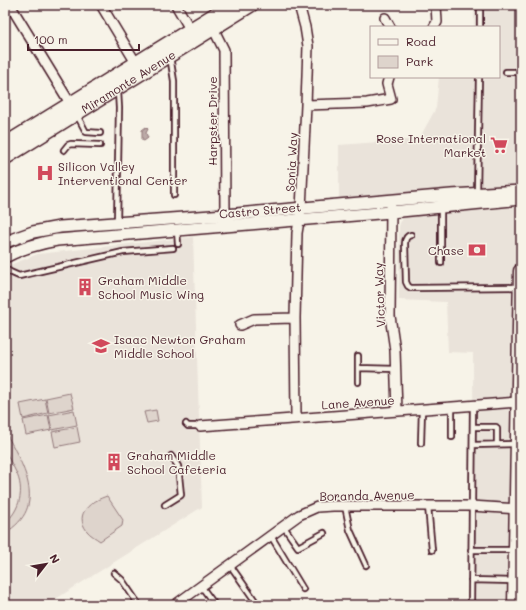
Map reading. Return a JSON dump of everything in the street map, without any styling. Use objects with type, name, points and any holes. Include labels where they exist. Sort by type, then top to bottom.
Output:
[{"type":"main road","name":"Miramonte Avenue","points":[[5,158],[136,64],[230,5]]},
{"type":"main road","name":"Miramonte Avenue","points":[[5,144],[73,108],[117,87],[251,5]]},
{"type":"main road","points":[[515,605],[518,546],[518,402],[516,359],[521,271]]},
{"type":"street","points":[[10,5],[73,108]]},
{"type":"street","points":[[101,5],[136,64]]},
{"type":"street","points":[[176,5],[190,29]]},
{"type":"street","name":"Sonia Way","points":[[296,418],[295,318],[308,46],[299,5]]},
{"type":"street","points":[[435,26],[437,22],[436,5]]},
{"type":"street","points":[[385,18],[389,26]]},
{"type":"street","name":"Harpster Drive","points":[[213,28],[224,50],[225,215]]},
{"type":"street","points":[[306,105],[367,103],[391,99],[387,84],[389,78]]},
{"type":"street","name":"Castro Street","points":[[5,257],[16,251],[37,244],[57,240],[177,230],[300,214],[391,206],[477,194],[521,191]]},
{"type":"street","name":"Castro Street","points":[[391,206],[441,207],[521,199]]},
{"type":"street","name":"Victor Way","points":[[391,206],[390,316],[395,350],[398,411]]},
{"type":"street","name":"Castro Street","points":[[5,242],[33,232],[60,227],[225,215],[300,214]]},
{"type":"street","points":[[240,325],[254,319],[295,318]]},
{"type":"street","name":"Lane Avenue","points":[[200,426],[452,407],[473,405],[489,401],[518,402]]},
{"type":"street","name":"Boranda Avenue","points":[[181,603],[299,515],[317,507],[471,506],[518,509]]},
{"type":"lane","points":[[480,5],[480,26]]},
{"type":"lane","points":[[170,55],[174,81],[174,195]]},
{"type":"lane","points":[[506,72],[521,72]]},
{"type":"lane","points":[[477,194],[479,78]]},
{"type":"lane","points":[[117,87],[119,108],[117,223]]},
{"type":"lane","points":[[73,108],[86,132],[100,133]]},
{"type":"lane","points":[[64,150],[71,144],[100,145]]},
{"type":"lane","points":[[440,263],[441,207]]},
{"type":"lane","points":[[177,230],[178,244]]},
{"type":"lane","points":[[411,236],[408,236],[405,239],[406,282],[411,288],[521,287]]},
{"type":"lane","points":[[5,268],[7,274],[20,276],[123,252],[173,248]]},
{"type":"lane","points":[[358,356],[358,382]]},
{"type":"lane","points":[[358,368],[396,369]]},
{"type":"lane","points":[[471,605],[473,405]]},
{"type":"lane","points":[[452,407],[452,437]]},
{"type":"lane","points":[[421,443],[422,409]]},
{"type":"lane","points":[[186,424],[188,426],[200,426]]},
{"type":"lane","points":[[473,427],[496,428],[497,444]]},
{"type":"lane","points":[[473,445],[518,444]]},
{"type":"lane","points":[[165,505],[181,495],[181,481],[178,466],[171,456]]},
{"type":"lane","points":[[345,506],[350,530],[366,565]]},
{"type":"lane","points":[[428,506],[432,550]]},
{"type":"lane","points":[[284,527],[298,547],[324,533]]},
{"type":"lane","points":[[271,536],[303,589]]},
{"type":"lane","points":[[471,550],[518,546]]},
{"type":"lane","points":[[230,565],[258,605]]},
{"type":"lane","points":[[114,572],[122,580],[140,605]]},
{"type":"lane","points":[[471,580],[516,581]]},
{"type":"lane","points":[[202,586],[215,605]]},
{"type":"shaded area","points":[[474,5],[521,5],[521,191],[339,206],[339,145],[419,139],[436,108],[439,78],[500,78],[500,26],[474,26]]},
{"type":"shaded area","points":[[146,127],[148,129],[146,133],[148,138],[144,141],[142,140],[142,130]]},
{"type":"shaded area","points":[[521,199],[515,605],[474,605],[473,353],[448,352],[446,302],[399,300],[399,227],[404,210]]},
{"type":"shaded area","name":"Isaac Newton Graham Middle School","points":[[193,237],[202,507],[46,605],[5,605],[5,267],[38,254]]},
{"type":"green space","points":[[70,393],[74,408],[49,413],[46,398]]},
{"type":"green space","points":[[45,399],[48,413],[23,419],[20,404]]},
{"type":"green space","points":[[74,410],[77,425],[52,430],[49,415]]},
{"type":"green space","points":[[156,410],[158,421],[147,423],[144,412]]},
{"type":"green space","points":[[48,415],[51,430],[26,435],[23,420]]},
{"type":"green space","points":[[77,427],[80,442],[55,447],[52,432]]},
{"type":"green space","points":[[5,431],[24,471],[28,484],[29,498],[26,510],[19,522],[5,533],[5,523],[14,512],[20,499],[20,486],[15,469],[5,449]]},
{"type":"green space","points":[[107,496],[123,520],[122,526],[100,541],[87,531],[83,525],[82,519],[83,513],[90,505]]},
{"type":"place","name":"Rose International Market","points":[[499,145]]},
{"type":"place","name":"Silicon Valley Interventional Center","points":[[45,173]]},
{"type":"place","name":"Chase","points":[[477,250]]},
{"type":"place","name":"Graham Middle School Music Wing","points":[[85,287]]},
{"type":"place","name":"Isaac Newton Graham Middle School","points":[[101,346]]},
{"type":"place","name":"Graham Middle School Cafeteria","points":[[114,462]]}]
